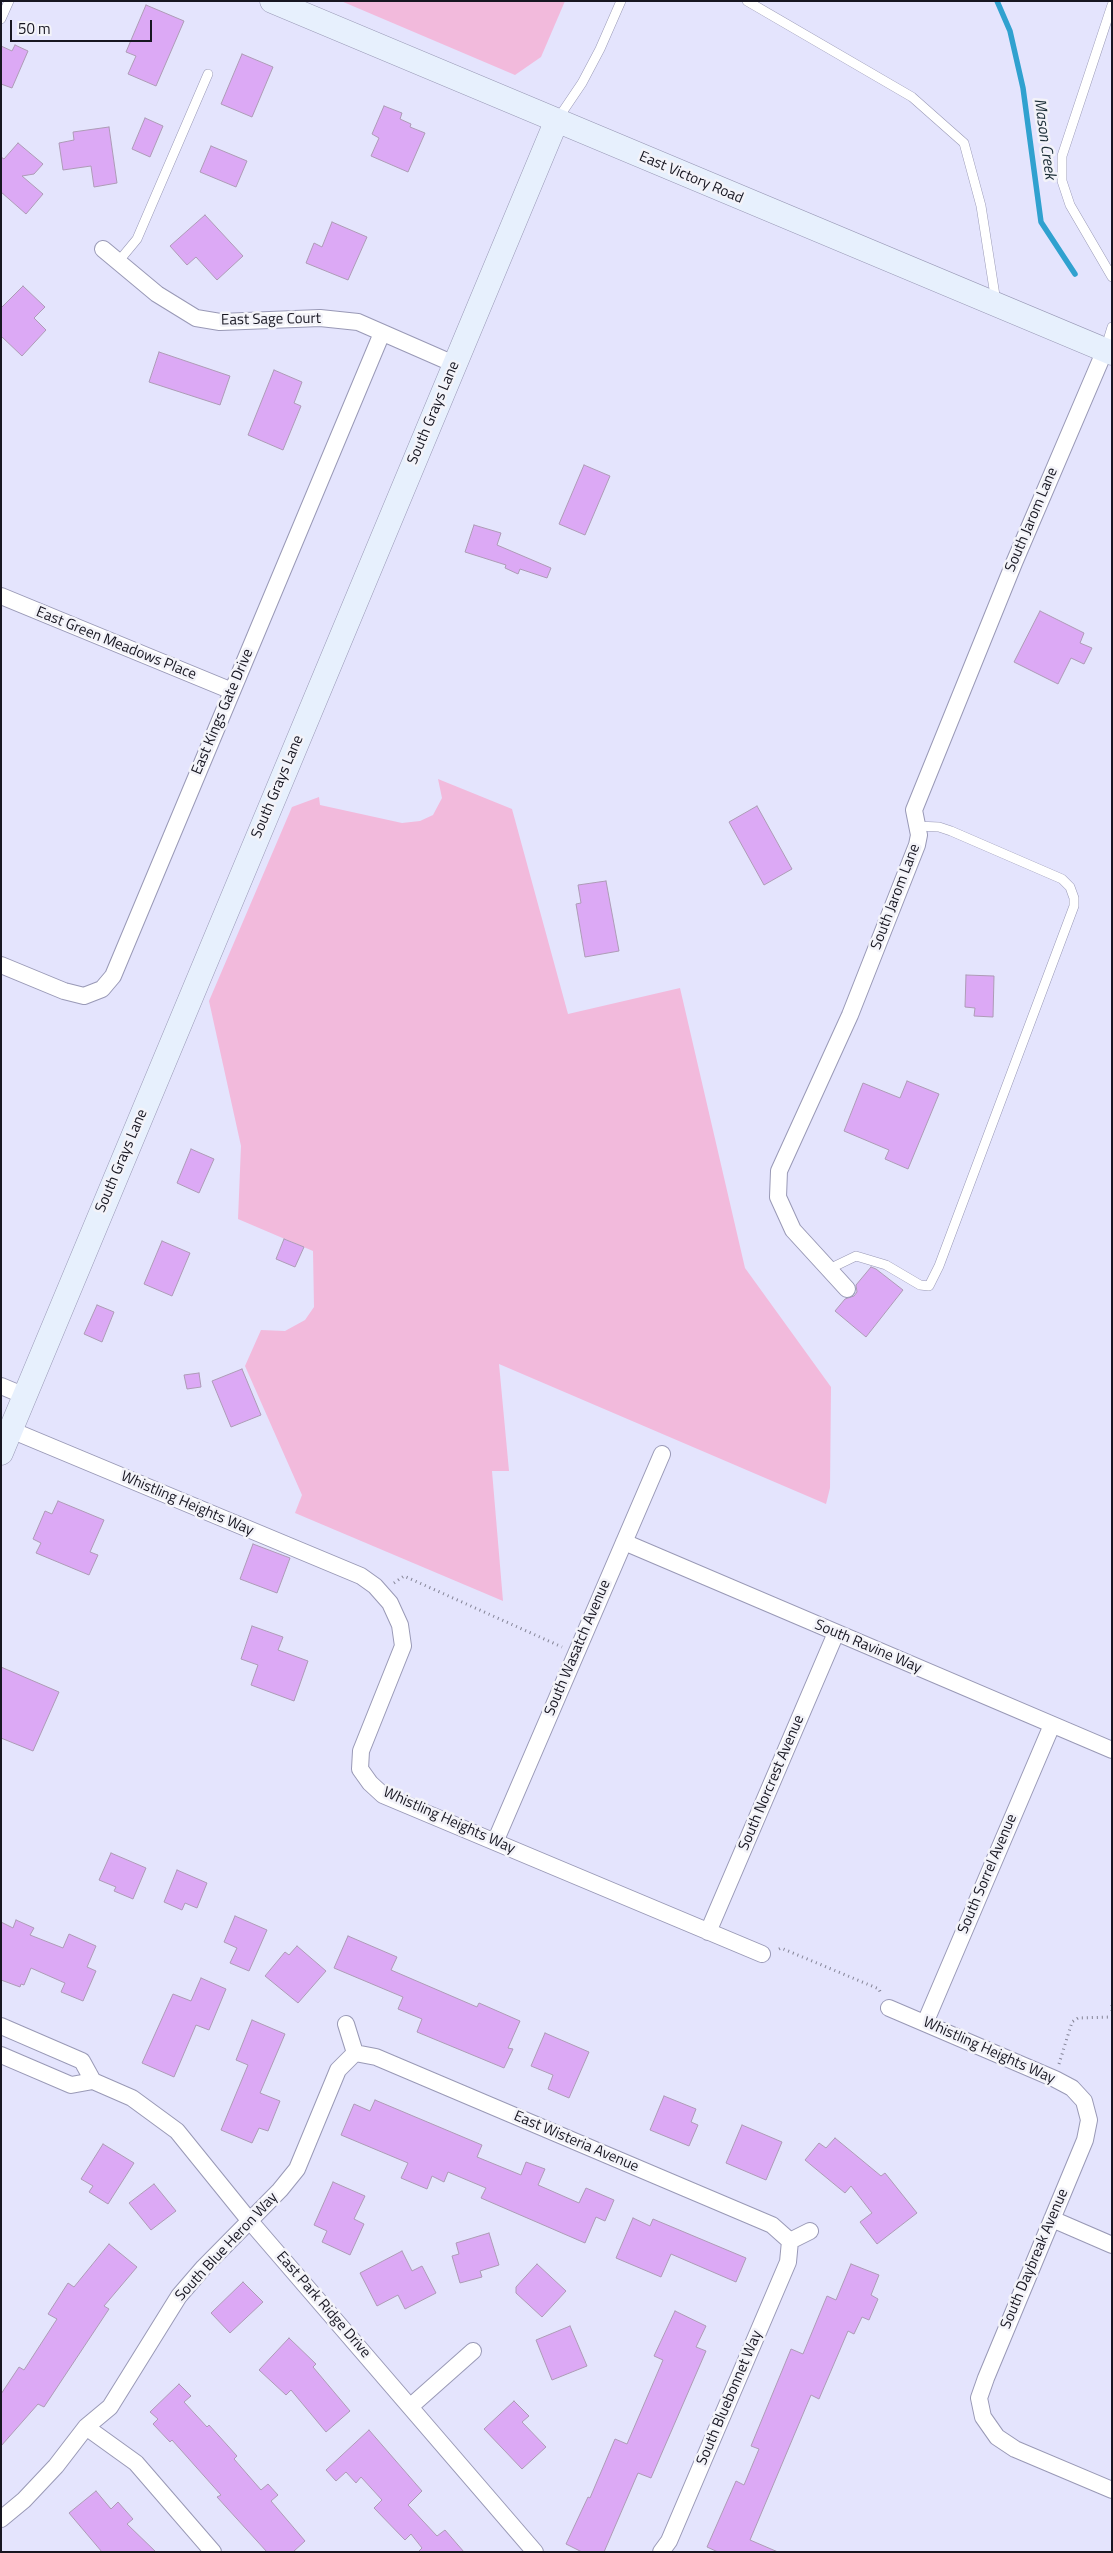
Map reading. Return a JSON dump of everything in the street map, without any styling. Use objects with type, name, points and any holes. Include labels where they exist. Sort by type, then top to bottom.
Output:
[{"type":"street","name":"East Victory Road","points":[[272,1],[556,122],[1108,352]]},
{"type":"street","name":"South Grays Lane","points":[[1,1453],[556,122]]},
{"type":"street","name":"East Sage Court","points":[[103,248],[158,294],[196,318],[220,322],[320,318],[358,322],[454,364]]},
{"type":"street","name":"East Kings Gate Drive","points":[[1,965],[64,991],[84,996],[102,989],[113,976],[382,333]]},
{"type":"street","name":"South Jarom Lane","points":[[847,1289],[793,1230],[778,1197],[779,1171],[850,1015],[917,845],[919,835],[914,810],[1018,554],[1108,352]]},
{"type":"street","name":"East Green Meadows Place","points":[[1,596],[232,692]]},
{"type":"street","points":[[1,1386],[25,1396]]},
{"type":"street","name":"Whistling Heights Way","points":[[11,1430],[360,1576],[376,1586],[390,1603],[400,1625],[403,1646],[361,1751],[360,1769],[370,1783],[383,1795],[762,1954]]},
{"type":"street","name":"South Wasatch Avenue","points":[[495,1842],[662,1454]]},
{"type":"street","name":"South Ravine Way","points":[[624,1542],[1112,1750]]},
{"type":"street","name":"South Norcrest Avenue","points":[[708,1932],[836,1633]]},
{"type":"street","name":"South Sorrel Avenue","points":[[925,2023],[1052,1725]]},
{"type":"street","name":"Whistling Heights Way","points":[[889,2008],[1055,2079],[1072,2088],[1084,2101]]},
{"type":"street","points":[[346,2024],[355,2053]]},
{"type":"street","points":[[1,2026],[82,2061],[93,2081],[71,2085],[1,2055]]},
{"type":"street","name":"South Blue Heron Way","points":[[1,2519],[24,2500],[56,2466],[86,2427],[110,2406],[179,2296],[249,2220],[280,2190],[297,2169],[338,2070],[355,2053]]},
{"type":"street","name":"East Wisteria Avenue","points":[[355,2053],[376,2058],[772,2224],[790,2241]]},
{"type":"street","name":"East Park Ridge Drive","points":[[93,2081],[132,2098],[177,2131],[249,2220],[411,2406],[534,2552]]},
{"type":"street","name":"South Daybreak Avenue","points":[[1084,2101],[1090,2120],[1085,2140],[979,2398],[983,2417],[997,2437],[1015,2449],[1112,2490]]},
{"type":"street","points":[[1052,2219],[1112,2245]]},
{"type":"street","points":[[790,2241],[810,2231]]},
{"type":"street","name":"South Bluebonnet Way","points":[[661,2552],[669,2541],[788,2262],[790,2241]]},
{"type":"street","points":[[411,2406],[473,2351]]},
{"type":"street","points":[[86,2427],[136,2462],[213,2552]]},
{"type":"lane","points":[[1,19],[9,1]]},
{"type":"lane","points":[[556,122],[587,75],[621,1]]},
{"type":"lane","points":[[747,1],[912,97],[964,143],[981,206],[997,305]]},
{"type":"lane","points":[[1112,5],[1066,142],[1062,164],[1062,181],[1070,205],[1112,277]]},
{"type":"lane","points":[[118,262],[137,239],[208,74]]},
{"type":"lane","points":[[1108,352],[1112,327]]},
{"type":"lane","points":[[829,1269],[856,1256],[886,1265],[920,1285],[929,1286],[939,1266],[1074,906],[1074,898],[1070,887],[1062,879],[951,831],[939,827],[917,826]]},
{"type":"path","points":[[382,1593],[404,1576],[576,1653]]},
{"type":"path","points":[[762,1954],[781,1948],[879,1989],[889,2008]]},
{"type":"path","points":[[1112,2005],[1112,2011]]},
{"type":"path","points":[[1055,2079],[1072,2022],[1078,2018],[1112,2017]]},
{"type":"shaded area","points":[[341,1],[565,1],[541,57],[515,75]]},
{"type":"shaded area","points":[[438,779],[512,809],[568,1014],[680,988],[745,1268],[831,1387],[830,1488],[826,1504],[499,1364],[509,1471],[492,1471],[503,1601],[295,1513],[302,1495],[245,1366],[261,1330],[285,1331],[305,1320],[314,1307],[313,1251],[238,1219],[241,1146],[209,1001],[292,807],[319,797],[320,805],[402,823],[420,821],[433,815],[442,798]]},
{"type":"building","points":[[146,5],[184,21],[156,86],[128,74],[136,56],[126,52]]},
{"type":"building","points":[[15,45],[28,51],[12,88],[1,84],[1,46],[12,51]]},
{"type":"building","points":[[242,54],[273,67],[252,117],[221,104]]},
{"type":"building","points":[[384,106],[402,113],[400,119],[411,124],[410,127],[425,133],[408,172],[371,156],[379,138],[372,134]]},
{"type":"building","points":[[145,118],[163,126],[150,157],[132,149]]},
{"type":"building","points":[[109,127],[117,183],[94,187],[91,166],[63,170],[59,143],[74,140],[73,132]]},
{"type":"building","points":[[18,143],[43,164],[34,174],[22,176],[43,194],[26,214],[1,192],[1,157],[4,159]]},
{"type":"building","points":[[211,146],[247,161],[236,187],[200,172]]},
{"type":"building","points":[[205,215],[243,256],[217,280],[196,257],[187,265],[170,246]]},
{"type":"building","points":[[332,222],[367,237],[348,280],[306,263],[314,243],[322,247]]},
{"type":"building","points":[[23,286],[45,307],[34,318],[46,330],[22,356],[1,336],[1,308]]},
{"type":"building","points":[[159,352],[230,376],[220,405],[149,382]]},
{"type":"building","points":[[274,370],[302,382],[294,403],[301,406],[283,450],[248,435]]},
{"type":"building","points":[[584,465],[610,476],[585,535],[559,524]]},
{"type":"building","points":[[474,525],[501,533],[497,545],[551,568],[547,578],[520,569],[518,574],[505,568],[506,565],[465,552]]},
{"type":"building","points":[[1040,611],[1084,633],[1080,643],[1092,648],[1084,664],[1071,658],[1058,684],[1014,662]]},
{"type":"building","points":[[757,806],[792,869],[764,885],[729,822]]},
{"type":"building","points":[[606,881],[619,951],[585,957],[576,904],[581,903],[578,885]]},
{"type":"building","points":[[966,975],[994,976],[993,1017],[974,1016],[975,1008],[965,1007]]},
{"type":"building","points":[[907,1081],[939,1094],[908,1169],[885,1159],[889,1150],[844,1131],[863,1083],[900,1098]]},
{"type":"building","points":[[191,1149],[214,1159],[199,1193],[177,1183]]},
{"type":"building","points":[[284,1239],[304,1247],[295,1267],[276,1259]]},
{"type":"building","points":[[162,1241],[190,1253],[172,1296],[144,1284]]},
{"type":"building","points":[[871,1267],[903,1290],[866,1337],[835,1311],[845,1299],[854,1296],[857,1292],[856,1285]]},
{"type":"building","points":[[97,1305],[114,1312],[102,1342],[84,1334]]},
{"type":"building","points":[[242,1369],[261,1415],[231,1427],[212,1381]]},
{"type":"building","points":[[199,1373],[201,1387],[187,1389],[184,1375]]},
{"type":"building","points":[[58,1501],[104,1520],[90,1552],[98,1555],[89,1575],[36,1553],[41,1543],[33,1539],[45,1511],[52,1514]]},
{"type":"building","points":[[253,1544],[290,1558],[277,1593],[240,1579]]},
{"type":"building","points":[[252,1626],[283,1637],[278,1650],[308,1661],[294,1701],[251,1685],[258,1665],[241,1659]]},
{"type":"building","points":[[1,1667],[59,1692],[33,1751],[1,1738]]},
{"type":"building","points":[[111,1853],[146,1868],[133,1899],[114,1891],[116,1887],[99,1880]]},
{"type":"building","points":[[177,1870],[207,1883],[197,1908],[185,1903],[182,1910],[164,1902]]},
{"type":"building","points":[[235,1916],[267,1930],[249,1971],[230,1963],[237,1948],[224,1942]]},
{"type":"building","points":[[16,1920],[34,1928],[30,1935],[63,1948],[69,1934],[96,1946],[87,1967],[96,1971],[83,2001],[61,1992],[65,1983],[31,1968],[24,1985],[21,1984],[20,1987],[1,1980],[1,1922],[13,1928]]},
{"type":"building","points":[[348,1936],[397,1957],[391,1970],[477,2007],[479,2003],[520,2021],[508,2048],[513,2049],[504,2068],[417,2032],[422,2019],[398,2009],[403,1997],[334,1968]]},
{"type":"building","points":[[297,1946],[326,1971],[298,2003],[265,1976],[285,1952],[289,1955]]},
{"type":"building","points":[[201,1978],[226,1989],[209,2030],[196,2025],[174,2077],[142,2063],[173,1994],[191,2001]]},
{"type":"building","points":[[252,2020],[285,2034],[260,2093],[280,2101],[268,2131],[259,2128],[252,2143],[221,2130],[248,2065],[236,2060]]},
{"type":"building","points":[[545,2033],[589,2052],[569,2098],[548,2089],[553,2075],[531,2066]]},
{"type":"building","points":[[664,2096],[696,2109],[691,2122],[698,2125],[689,2146],[650,2130]]},
{"type":"building","points":[[375,2100],[482,2145],[477,2157],[521,2175],[526,2162],[545,2169],[538,2185],[579,2203],[586,2188],[614,2200],[605,2221],[596,2217],[585,2243],[481,2198],[486,2188],[448,2172],[444,2182],[432,2176],[427,2189],[401,2178],[408,2163],[341,2135],[354,2104],[370,2111]]},
{"type":"building","points":[[742,2125],[782,2142],[766,2180],[726,2163]]},
{"type":"building","points":[[835,2138],[881,2176],[885,2173],[917,2213],[877,2244],[860,2222],[872,2213],[851,2186],[845,2193],[805,2160],[819,2143],[826,2148]]},
{"type":"building","points":[[103,2144],[134,2163],[108,2204],[89,2192],[93,2186],[81,2179]]},
{"type":"building","points":[[333,2182],[365,2196],[354,2219],[364,2224],[350,2255],[322,2242],[327,2231],[314,2225]]},
{"type":"building","points":[[154,2184],[176,2211],[151,2230],[129,2203]]},
{"type":"building","points":[[633,2218],[650,2226],[653,2219],[746,2258],[736,2282],[671,2254],[661,2277],[616,2258]]},
{"type":"building","points":[[489,2233],[499,2265],[480,2271],[482,2277],[460,2283],[452,2256],[459,2254],[456,2243]]},
{"type":"building","points":[[109,2244],[137,2267],[104,2306],[109,2309],[44,2407],[38,2404],[1,2446],[1,2394],[19,2367],[24,2370],[57,2319],[48,2314],[68,2283],[74,2287]]},
{"type":"building","points":[[402,2251],[412,2271],[422,2266],[436,2293],[405,2309],[398,2295],[377,2306],[360,2273]]},
{"type":"building","points":[[537,2264],[566,2291],[542,2317],[516,2293],[516,2287]]},
{"type":"building","points":[[851,2264],[879,2275],[871,2295],[878,2299],[869,2320],[862,2317],[854,2334],[848,2331],[819,2399],[811,2395],[750,2540],[778,2552],[718,2552],[707,2547],[736,2481],[744,2485],[759,2449],[751,2446],[791,2349],[803,2354],[827,2296],[836,2300]]},
{"type":"building","points":[[243,2282],[263,2302],[230,2333],[211,2313]]},
{"type":"building","points":[[675,2311],[706,2326],[696,2347],[706,2351],[651,2478],[638,2473],[604,2552],[582,2552],[566,2544],[588,2497],[590,2498],[615,2439],[627,2444],[663,2360],[654,2356]]},
{"type":"building","points":[[570,2326],[587,2366],[552,2380],[536,2340]]},
{"type":"building","points":[[289,2338],[316,2364],[313,2367],[350,2411],[326,2432],[291,2390],[286,2395],[259,2370]]},
{"type":"building","points":[[179,2384],[191,2396],[184,2402],[207,2427],[209,2425],[237,2456],[234,2459],[261,2490],[268,2484],[278,2495],[271,2501],[305,2541],[293,2552],[267,2552],[217,2497],[221,2495],[172,2440],[170,2442],[153,2424],[158,2419],[150,2412]]},
{"type":"building","points":[[514,2401],[529,2416],[522,2422],[546,2447],[522,2469],[484,2429]]},
{"type":"building","points":[[369,2430],[422,2491],[408,2505],[437,2536],[445,2530],[464,2552],[418,2552],[422,2548],[411,2534],[405,2540],[374,2508],[382,2500],[361,2477],[356,2483],[346,2472],[336,2481],[326,2470]]},
{"type":"building","points":[[96,2491],[111,2509],[118,2502],[133,2519],[127,2524],[156,2552],[102,2552],[69,2513]]},
{"type":"waterway","name":"Mason Creek","points":[[997,1],[1010,31],[1023,88],[1041,222],[1075,274]]}]
